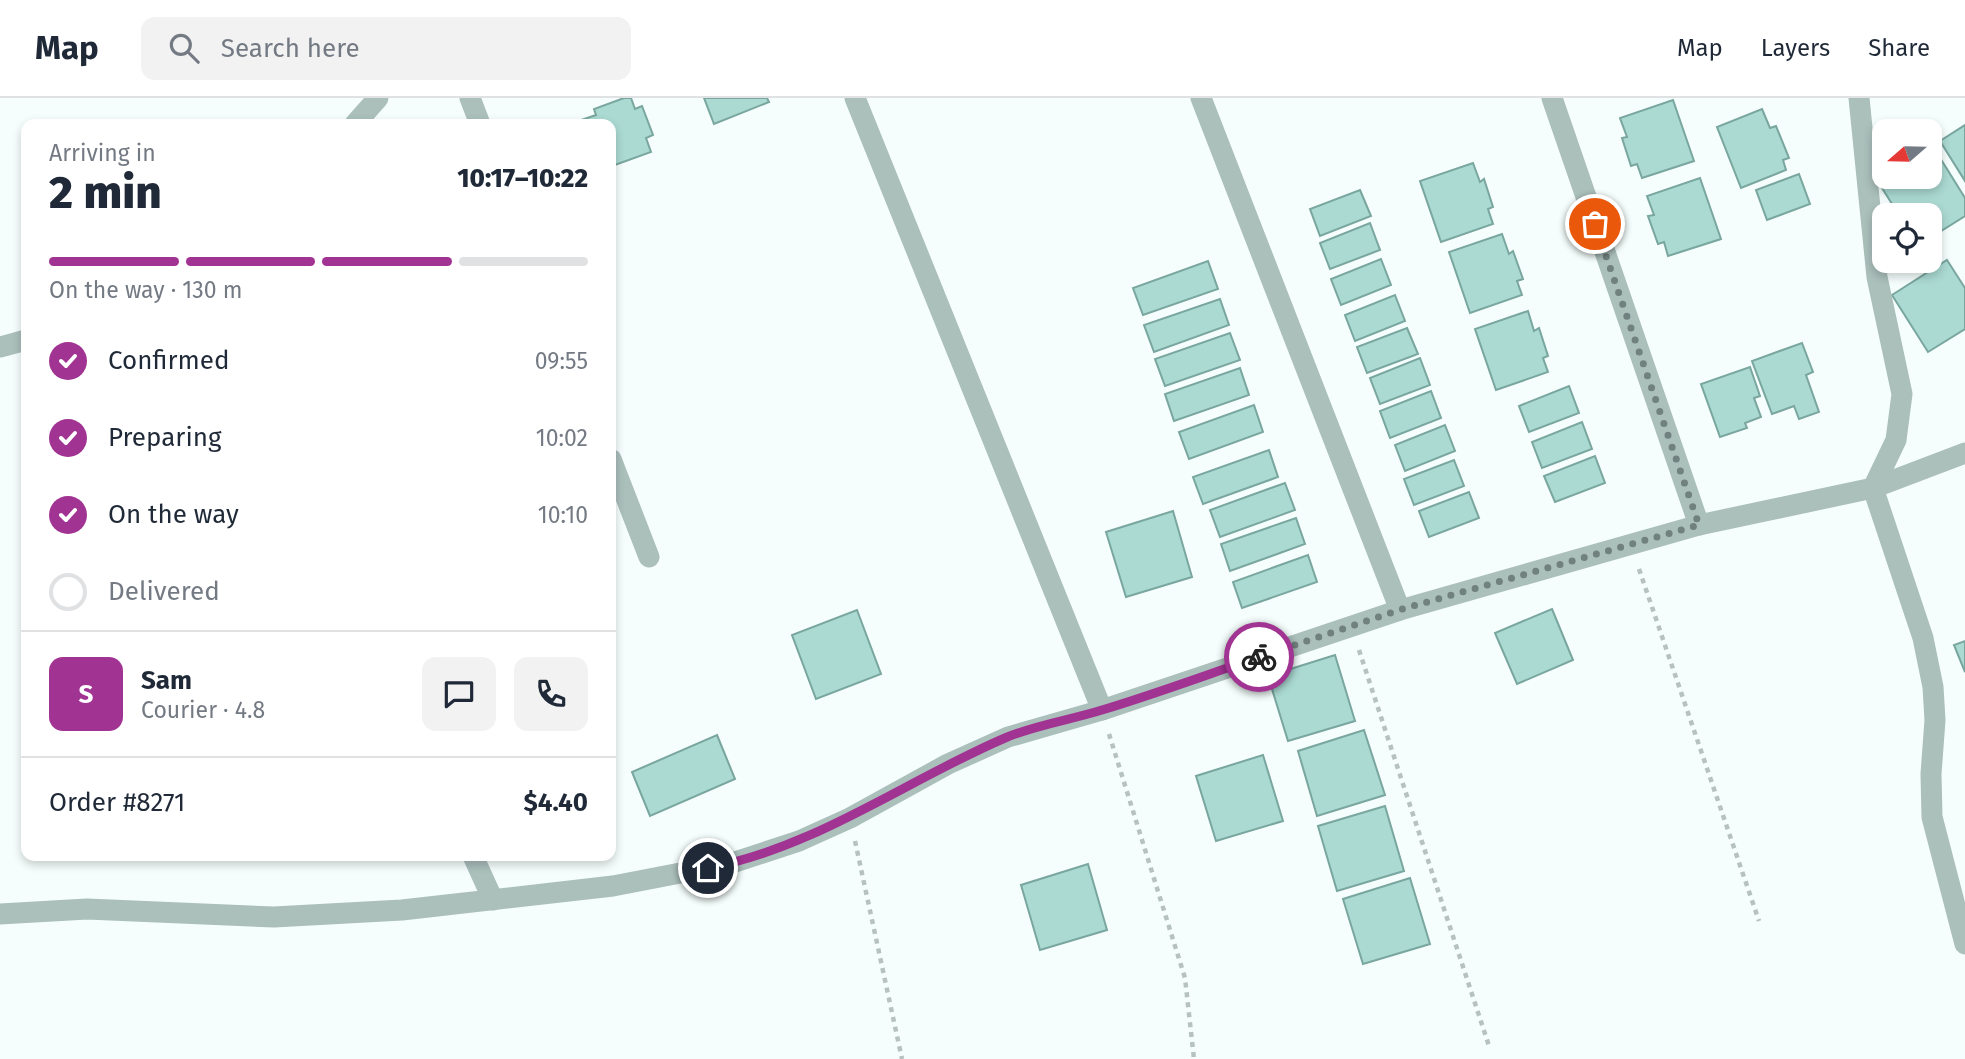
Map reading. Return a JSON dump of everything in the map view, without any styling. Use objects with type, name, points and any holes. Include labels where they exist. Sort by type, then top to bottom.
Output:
[{"type":"street","points":[[360,119],[379,98]]},
{"type":"street","points":[[470,98],[478,119]]},
{"type":"street","points":[[855,98],[1102,710]]},
{"type":"street","points":[[1201,98],[1399,610]]},
{"type":"street","points":[[1552,98],[1699,525]]},
{"type":"street","points":[[1859,98],[1877,277],[1902,394],[1896,440],[1873,488],[1923,638],[1933,687],[1936,720],[1931,774],[1932,817],[1965,944]]},
{"type":"street","points":[[0,347],[21,341]]},
{"type":"street","points":[[0,914],[88,909],[274,917],[402,910],[613,886],[732,863],[799,841],[850,818],[948,764],[1008,737],[1102,710],[1399,610],[1699,525],[1873,488],[1965,453]]},
{"type":"street","points":[[616,472],[649,557]]},
{"type":"street","points":[[475,861],[493,900]]},
{"type":"path","points":[[1630,545],[1759,921]]},
{"type":"path","points":[[1351,626],[1490,1049]]},
{"type":"path","points":[[1102,710],[1185,978],[1194,1059]]},
{"type":"path","points":[[850,818],[902,1059]]},
{"type":"building","points":[[624,98],[631,98],[635,109],[642,106],[653,135],[646,138],[651,152],[616,165],[616,119],[584,119],[596,115],[594,109]]},
{"type":"building","points":[[704,98],[767,98],[769,102],[714,124]]},
{"type":"building","points":[[1673,100],[1694,161],[1642,178],[1637,164],[1631,166],[1622,138],[1627,137],[1620,118]]},
{"type":"building","points":[[1762,109],[1770,128],[1776,126],[1789,158],[1783,160],[1786,170],[1741,188],[1717,127]]},
{"type":"building","points":[[1965,125],[1965,181],[1942,144],[1942,140]]},
{"type":"building","points":[[1942,161],[1965,198],[1965,216],[1942,230],[1942,203],[1891,203],[1883,189],[1942,189]]},
{"type":"building","points":[[1473,163],[1480,182],[1484,179],[1493,207],[1488,209],[1493,224],[1441,242],[1420,181]]},
{"type":"building","points":[[1799,174],[1810,204],[1767,220],[1756,190]]},
{"type":"building","points":[[1700,178],[1721,239],[1668,256],[1664,242],[1658,244],[1648,216],[1654,215],[1647,196]]},
{"type":"building","points":[[1360,190],[1371,216],[1320,236],[1310,209]]},
{"type":"building","points":[[1370,223],[1380,250],[1330,269],[1320,243]]},
{"type":"building","points":[[1502,234],[1509,254],[1513,251],[1523,279],[1517,281],[1522,295],[1470,313],[1449,252]]},
{"type":"building","points":[[1381,259],[1391,285],[1341,305],[1331,279]]},
{"type":"building","points":[[1947,260],[1965,288],[1965,329],[1928,352],[1892,295],[1927,273],[1942,273],[1942,263]]},
{"type":"building","points":[[1208,261],[1218,289],[1143,315],[1133,288]]},
{"type":"building","points":[[1395,295],[1405,321],[1355,341],[1345,315]]},
{"type":"building","points":[[1220,299],[1229,325],[1154,352],[1144,325]]},
{"type":"building","points":[[1528,311],[1534,331],[1539,328],[1548,356],[1543,358],[1548,372],[1496,390],[1475,329]]},
{"type":"building","points":[[1407,328],[1418,354],[1367,373],[1357,347]]},
{"type":"building","points":[[1230,333],[1240,360],[1165,386],[1155,359]]},
{"type":"building","points":[[1802,343],[1813,372],[1806,375],[1819,412],[1799,419],[1794,406],[1772,414],[1752,361]]},
{"type":"building","points":[[1420,358],[1430,385],[1380,404],[1370,378]]},
{"type":"building","points":[[1750,367],[1760,396],[1754,398],[1761,417],[1745,423],[1747,428],[1720,437],[1701,384]]},
{"type":"building","points":[[1240,368],[1249,395],[1174,421],[1165,394]]},
{"type":"building","points":[[1569,386],[1579,413],[1529,432],[1519,406]]},
{"type":"building","points":[[1431,391],[1441,418],[1390,438],[1380,411]]},
{"type":"building","points":[[1254,405],[1263,432],[1189,459],[1179,432]]},
{"type":"building","points":[[1582,422],[1592,449],[1542,468],[1532,442]]},
{"type":"building","points":[[1445,425],[1455,451],[1405,471],[1395,445]]},
{"type":"building","points":[[1269,450],[1278,477],[1203,504],[1193,477]]},
{"type":"building","points":[[1595,456],[1605,483],[1555,502],[1544,476]]},
{"type":"building","points":[[1454,460],[1464,486],[1414,505],[1404,479]]},
{"type":"building","points":[[1285,483],[1295,510],[1220,537],[1210,510]]},
{"type":"building","points":[[1469,492],[1479,518],[1429,537],[1419,511]]},
{"type":"building","points":[[1173,511],[1192,577],[1126,597],[1106,532]]},
{"type":"building","points":[[1296,518],[1305,544],[1230,571],[1221,544]]},
{"type":"building","points":[[1308,555],[1317,582],[1242,608],[1233,582]]},
{"type":"building","points":[[1552,609],[1573,660],[1517,684],[1495,633]]},
{"type":"building","points":[[857,610],[881,674],[816,699],[792,635]]},
{"type":"building","points":[[1965,641],[1965,672],[1954,645]]},
{"type":"building","points":[[1335,655],[1355,721],[1288,741],[1268,676]]},
{"type":"building","points":[[1364,730],[1385,795],[1317,816],[1298,751]]},
{"type":"building","points":[[717,735],[735,779],[650,816],[632,772]]},
{"type":"building","points":[[1263,755],[1283,821],[1216,841],[1196,776]]},
{"type":"building","points":[[1385,806],[1404,871],[1337,891],[1318,826]]},
{"type":"building","points":[[1088,864],[1107,930],[1040,950],[1021,885]]},
{"type":"building","points":[[1410,878],[1430,944],[1363,964],[1343,899]]},
{"type":"way so far","points":[[1259,657],[1399,610],[1699,525],[1595,224]]},
{"type":"route","points":[[708,868],[799,841],[850,818],[948,764],[1008,737],[1102,710],[1259,657]]}]
